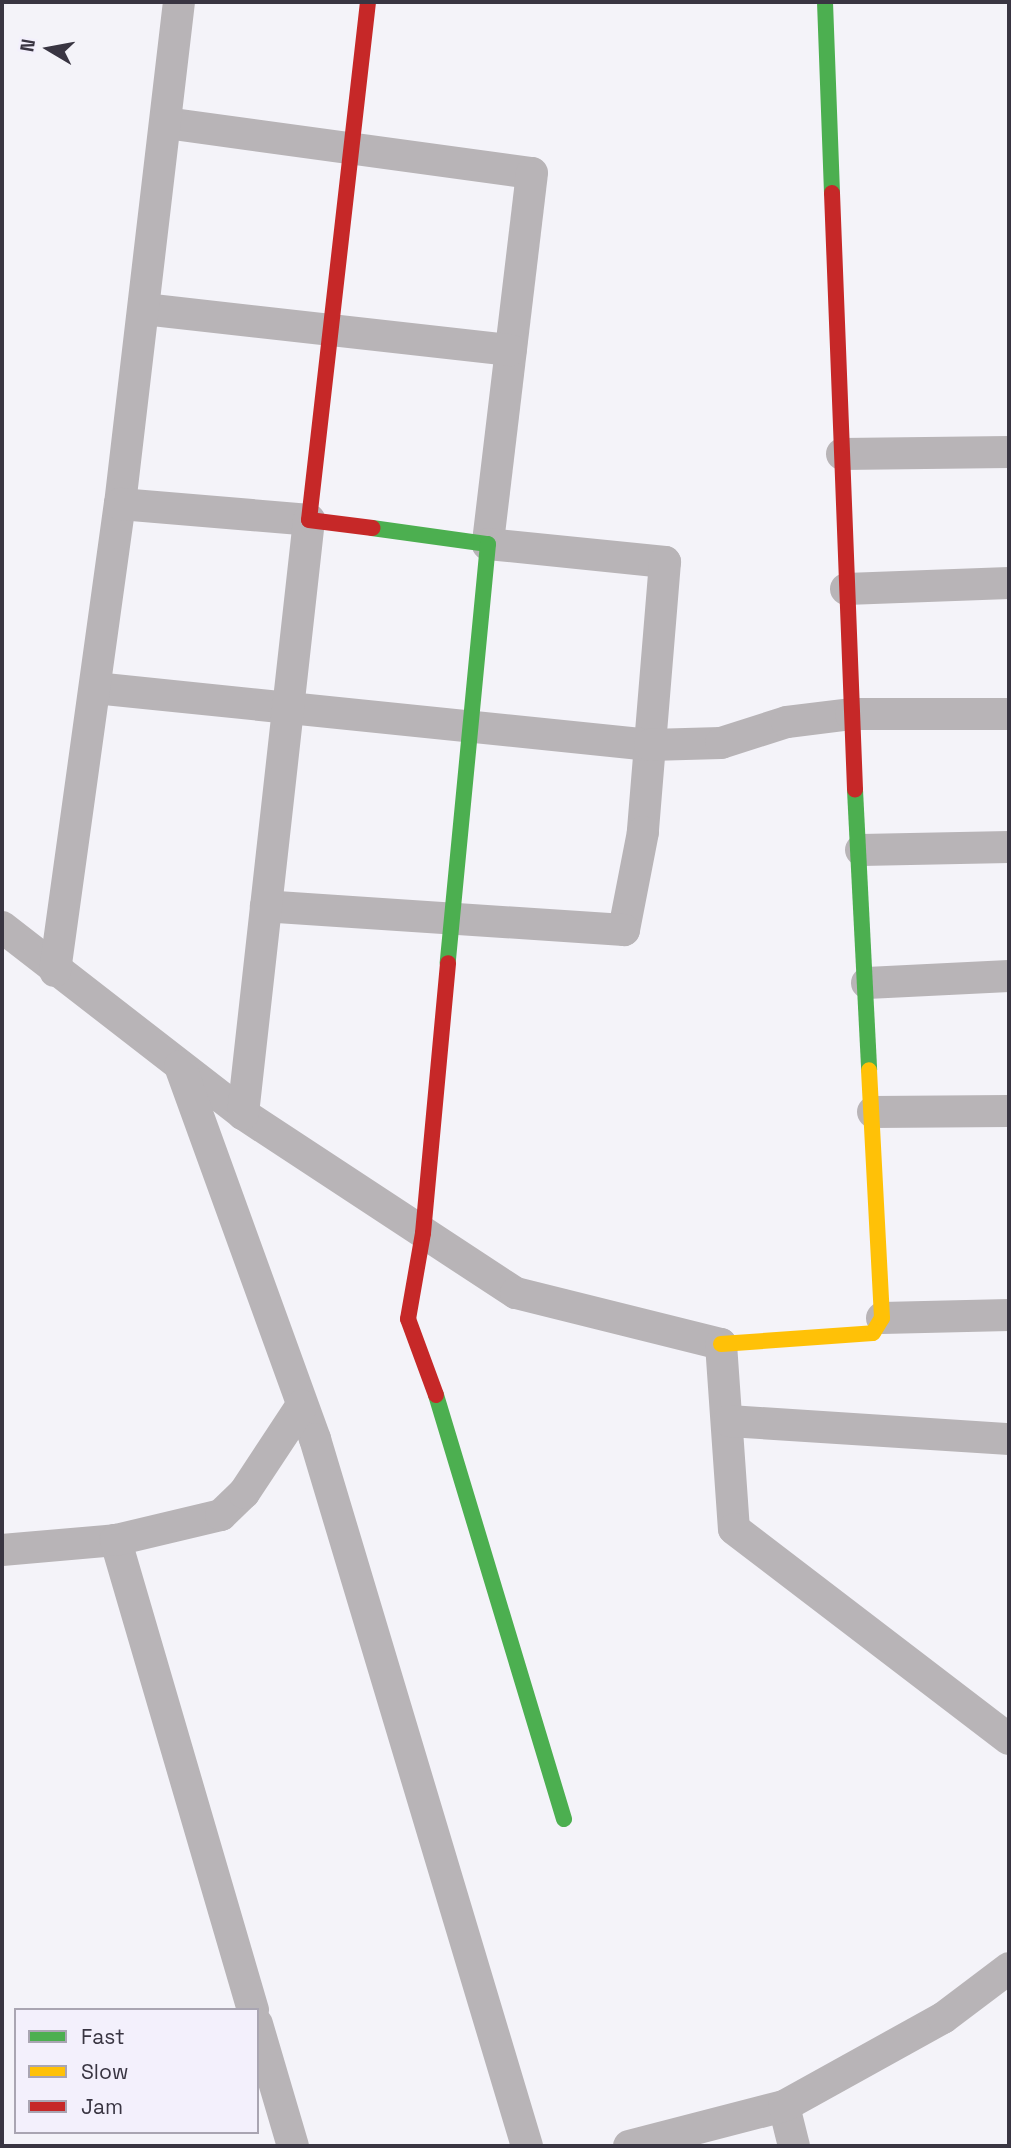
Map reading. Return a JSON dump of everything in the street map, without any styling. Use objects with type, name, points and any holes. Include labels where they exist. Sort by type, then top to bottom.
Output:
[{"type":"street","points":[[55,971],[120,504],[179,2]]},
{"type":"street","points":[[243,1114],[309,520],[327,327],[368,2]]},
{"type":"street","points":[[2,927],[55,971],[243,1114],[516,1293],[721,1344],[873,1333],[882,1318],[861,850],[851,714],[825,2]]},
{"type":"street","points":[[166,122],[532,173],[488,544],[423,1234],[408,1320],[458,1454],[564,1819]]},
{"type":"street","points":[[144,309],[327,327],[511,350]]},
{"type":"street","points":[[842,454],[1009,452]]},
{"type":"street","points":[[120,504],[309,520],[488,544],[665,562],[650,745],[631,920],[624,930],[453,921],[266,906]]},
{"type":"street","points":[[846,589],[1009,583]]},
{"type":"street","points":[[95,688],[287,710],[471,725],[650,745],[721,743],[787,722],[851,714],[1009,714]]},
{"type":"street","points":[[861,850],[1009,847]]},
{"type":"street","points":[[867,983],[1009,976]]},
{"type":"street","points":[[180,1066],[302,1405],[527,2146]]},
{"type":"street","points":[[873,1112],[1009,1111]]},
{"type":"street","points":[[882,1318],[1009,1315]]},
{"type":"street","points":[[721,1344],[729,1421],[734,1529],[995,1713],[1009,1739]]},
{"type":"street","points":[[2,1550],[116,1540],[221,1515],[244,1493],[302,1405]]},
{"type":"street","points":[[729,1421],[1009,1439]]},
{"type":"street","points":[[116,1540],[252,2008]]},
{"type":"street","points":[[629,2146],[783,2106],[943,2018],[1000,1975]]},
{"type":"street","points":[[259,2032],[293,2146]]},
{"type":"street","points":[[783,2106],[794,2146]]},
{"type":"traffic: fast","points":[[825,2],[832,193]]},
{"type":"traffic: fast","points":[[372,528],[488,544],[448,963]]},
{"type":"traffic: fast","points":[[855,790],[869,1070]]},
{"type":"traffic: fast","points":[[436,1395],[564,1819]]},
{"type":"traffic: slow","points":[[721,1344],[873,1333],[882,1318],[869,1070]]},
{"type":"traffic: jam","points":[[368,2],[309,520],[372,528]]},
{"type":"traffic: jam","points":[[832,193],[855,790]]},
{"type":"traffic: jam","points":[[436,1395],[408,1319],[423,1233],[448,963]]}]
